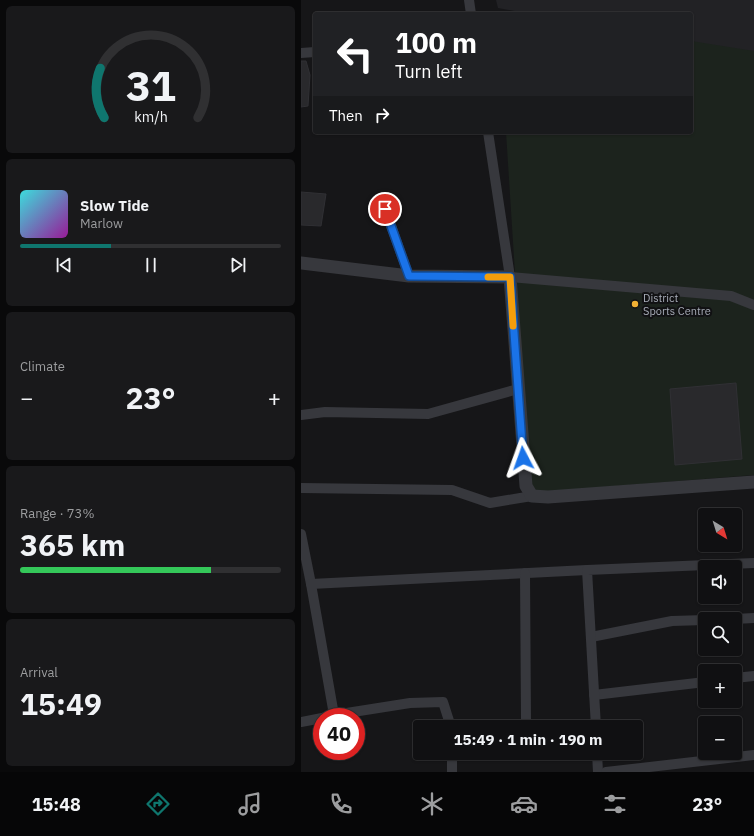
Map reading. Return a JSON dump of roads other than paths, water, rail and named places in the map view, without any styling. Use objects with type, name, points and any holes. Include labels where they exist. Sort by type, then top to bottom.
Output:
[{"type":"street","points":[[469,0],[471,12]]},
{"type":"street","points":[[301,53],[313,52]]},
{"type":"street","points":[[488,134],[510,277],[526,486],[532,496]]},
{"type":"street","points":[[385,209],[409,276]]},
{"type":"street","points":[[301,263],[409,276],[510,277],[731,296],[754,305]]},
{"type":"street","points":[[301,415],[325,412],[427,414],[518,389]]},
{"type":"street","points":[[301,488],[452,490],[490,503],[532,496],[548,497],[754,482]]},
{"type":"street","points":[[301,534],[311,584],[329,708]]},
{"type":"street","points":[[311,584],[754,562]]},
{"type":"street","points":[[587,570],[596,720]]},
{"type":"street","points":[[525,573],[526,720]]},
{"type":"street","points":[[742,619],[754,618]]},
{"type":"street","points":[[591,637],[672,622],[698,620]]},
{"type":"street","points":[[742,677],[754,676]]},
{"type":"street","points":[[594,695],[698,683]]},
{"type":"street","points":[[365,710],[410,703],[443,702],[449,720]]},
{"type":"street","points":[[301,722],[313,720]]},
{"type":"street","points":[[606,772],[754,755]]},
{"type":"street","points":[[452,760],[452,772]]},
{"type":"street","points":[[597,760],[598,772]]},
{"type":"place","name":"District Sports Centre","points":[[635,304]]}]
